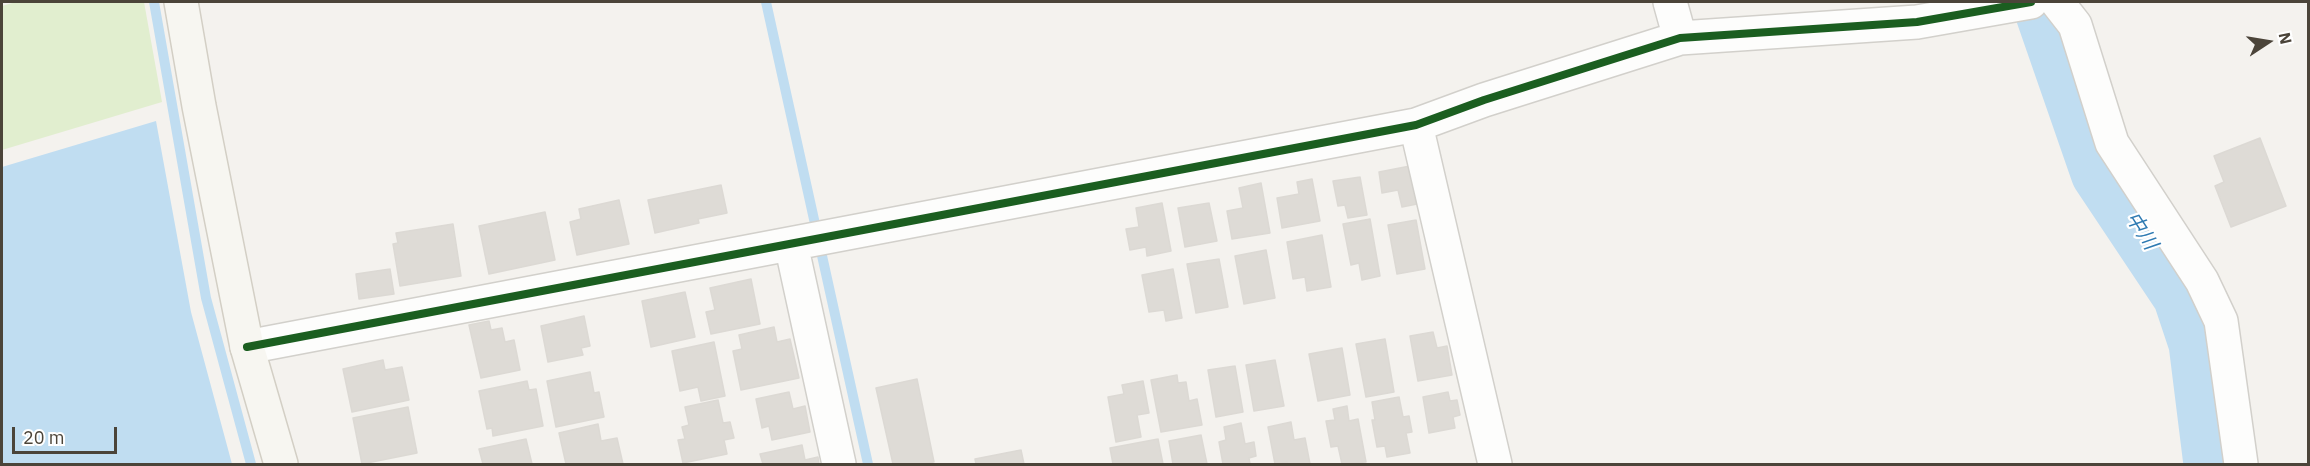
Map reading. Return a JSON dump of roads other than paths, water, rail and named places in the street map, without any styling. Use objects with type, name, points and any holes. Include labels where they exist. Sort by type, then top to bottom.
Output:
[{"type":"street","points":[[181,2],[199,106],[247,347],[280,465]]},
{"type":"street","points":[[1670,2],[1680,38]]},
{"type":"street","points":[[247,347],[1416,125],[1484,100],[1680,38],[1917,22],[2031,2]]},
{"type":"street","points":[[2057,2],[2075,25],[2112,143],[2202,280],[2221,321],[2241,465]]},
{"type":"street","points":[[1416,125],[1495,465]]},
{"type":"street","points":[[811,240],[840,465]]},
{"type":"water","points":[[156,121],[191,312],[232,464],[2,464],[2,167]]},
{"type":"waterway","points":[[154,2],[206,298],[251,464]]},
{"type":"waterway","points":[[766,2],[868,464]]},
{"type":"waterway","name":"中川","points":[[2043,2],[2102,172],[2184,295],[2200,343],[2215,464]]}]
